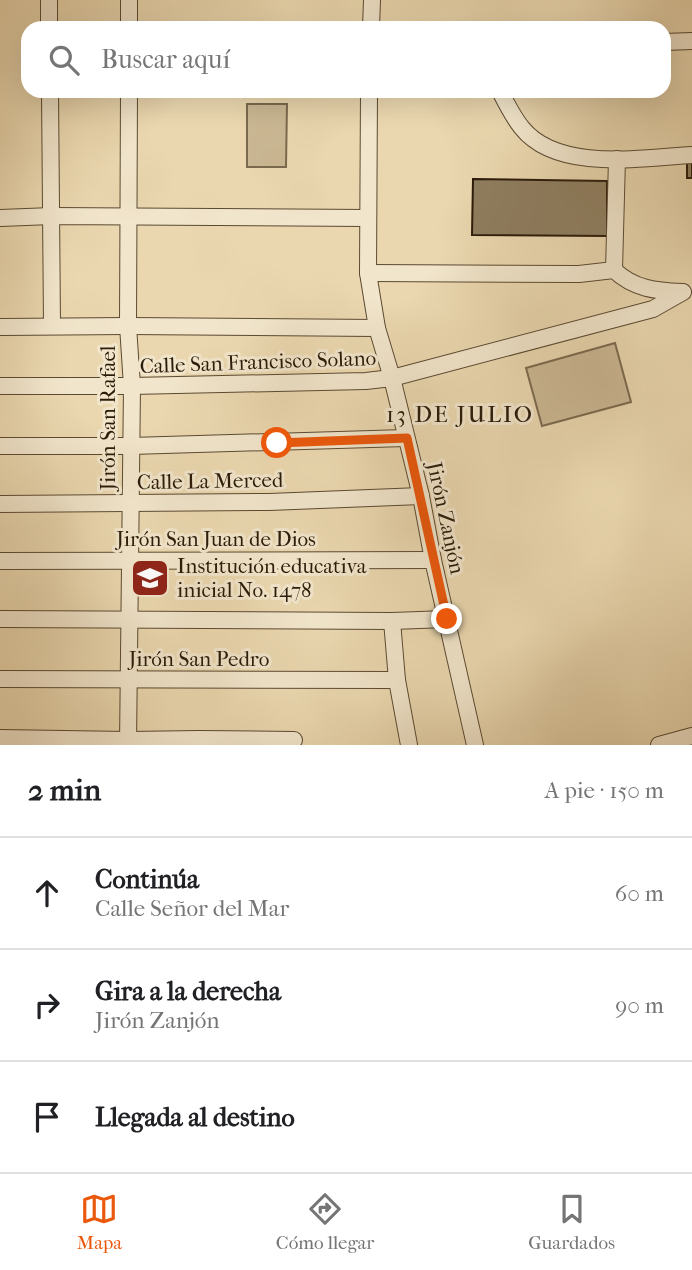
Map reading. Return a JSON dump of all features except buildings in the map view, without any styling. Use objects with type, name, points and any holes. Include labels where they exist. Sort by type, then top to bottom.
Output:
[{"type":"street","points":[[49,0],[49,21]]},
{"type":"street","points":[[129,0],[129,21]]},
{"type":"street","points":[[371,21],[372,0]]},
{"type":"street","points":[[671,42],[692,41]]},
{"type":"street","points":[[50,98],[52,327]]},
{"type":"street","name":"Jirón San Rafael","points":[[128,743],[132,386],[128,326],[129,98]]},
{"type":"street","name":"Jirón Zanjón","points":[[369,98],[368,273],[377,328],[421,496],[475,745]]},
{"type":"street","points":[[504,98],[523,129],[542,145],[576,156],[617,159],[692,155]]},
{"type":"street","points":[[614,271],[617,159]]},
{"type":"street","points":[[0,218],[368,218]]},
{"type":"street","points":[[368,273],[579,274],[614,271],[643,288],[687,291]]},
{"type":"street","name":"Calle San Francisco Solano","points":[[0,386],[132,386],[366,381],[392,378],[653,310],[687,291]]},
{"type":"street","points":[[0,327],[377,328]]},
{"type":"street","points":[[0,446],[131,446],[407,438]]},
{"type":"street","name":"Calle La Merced","points":[[0,504],[269,502],[421,496]]},
{"type":"street","name":"Jirón San Juan de Dios","points":[[0,561],[433,560]]},
{"type":"street","points":[[0,619],[447,619]]},
{"type":"street","points":[[392,621],[397,680],[409,745]]},
{"type":"street","name":"Jirón San Pedro","points":[[0,679],[397,680]]},
{"type":"street","points":[[659,745],[692,736]]},
{"type":"street","points":[[0,738],[128,743],[294,740]]},
{"type":"shaded area","points":[[247,104],[287,104],[286,167],[247,167]]},
{"type":"shaded area","points":[[615,343],[631,402],[542,426],[526,368]]},
{"type":"place","name":"Institución educativa inicial No. 1478","points":[[150,578]]},
{"type":"district","name":"13 DE JULIO","points":[[460,414]]},
{"type":"route","points":[[277,443],[407,438],[447,619]]}]
